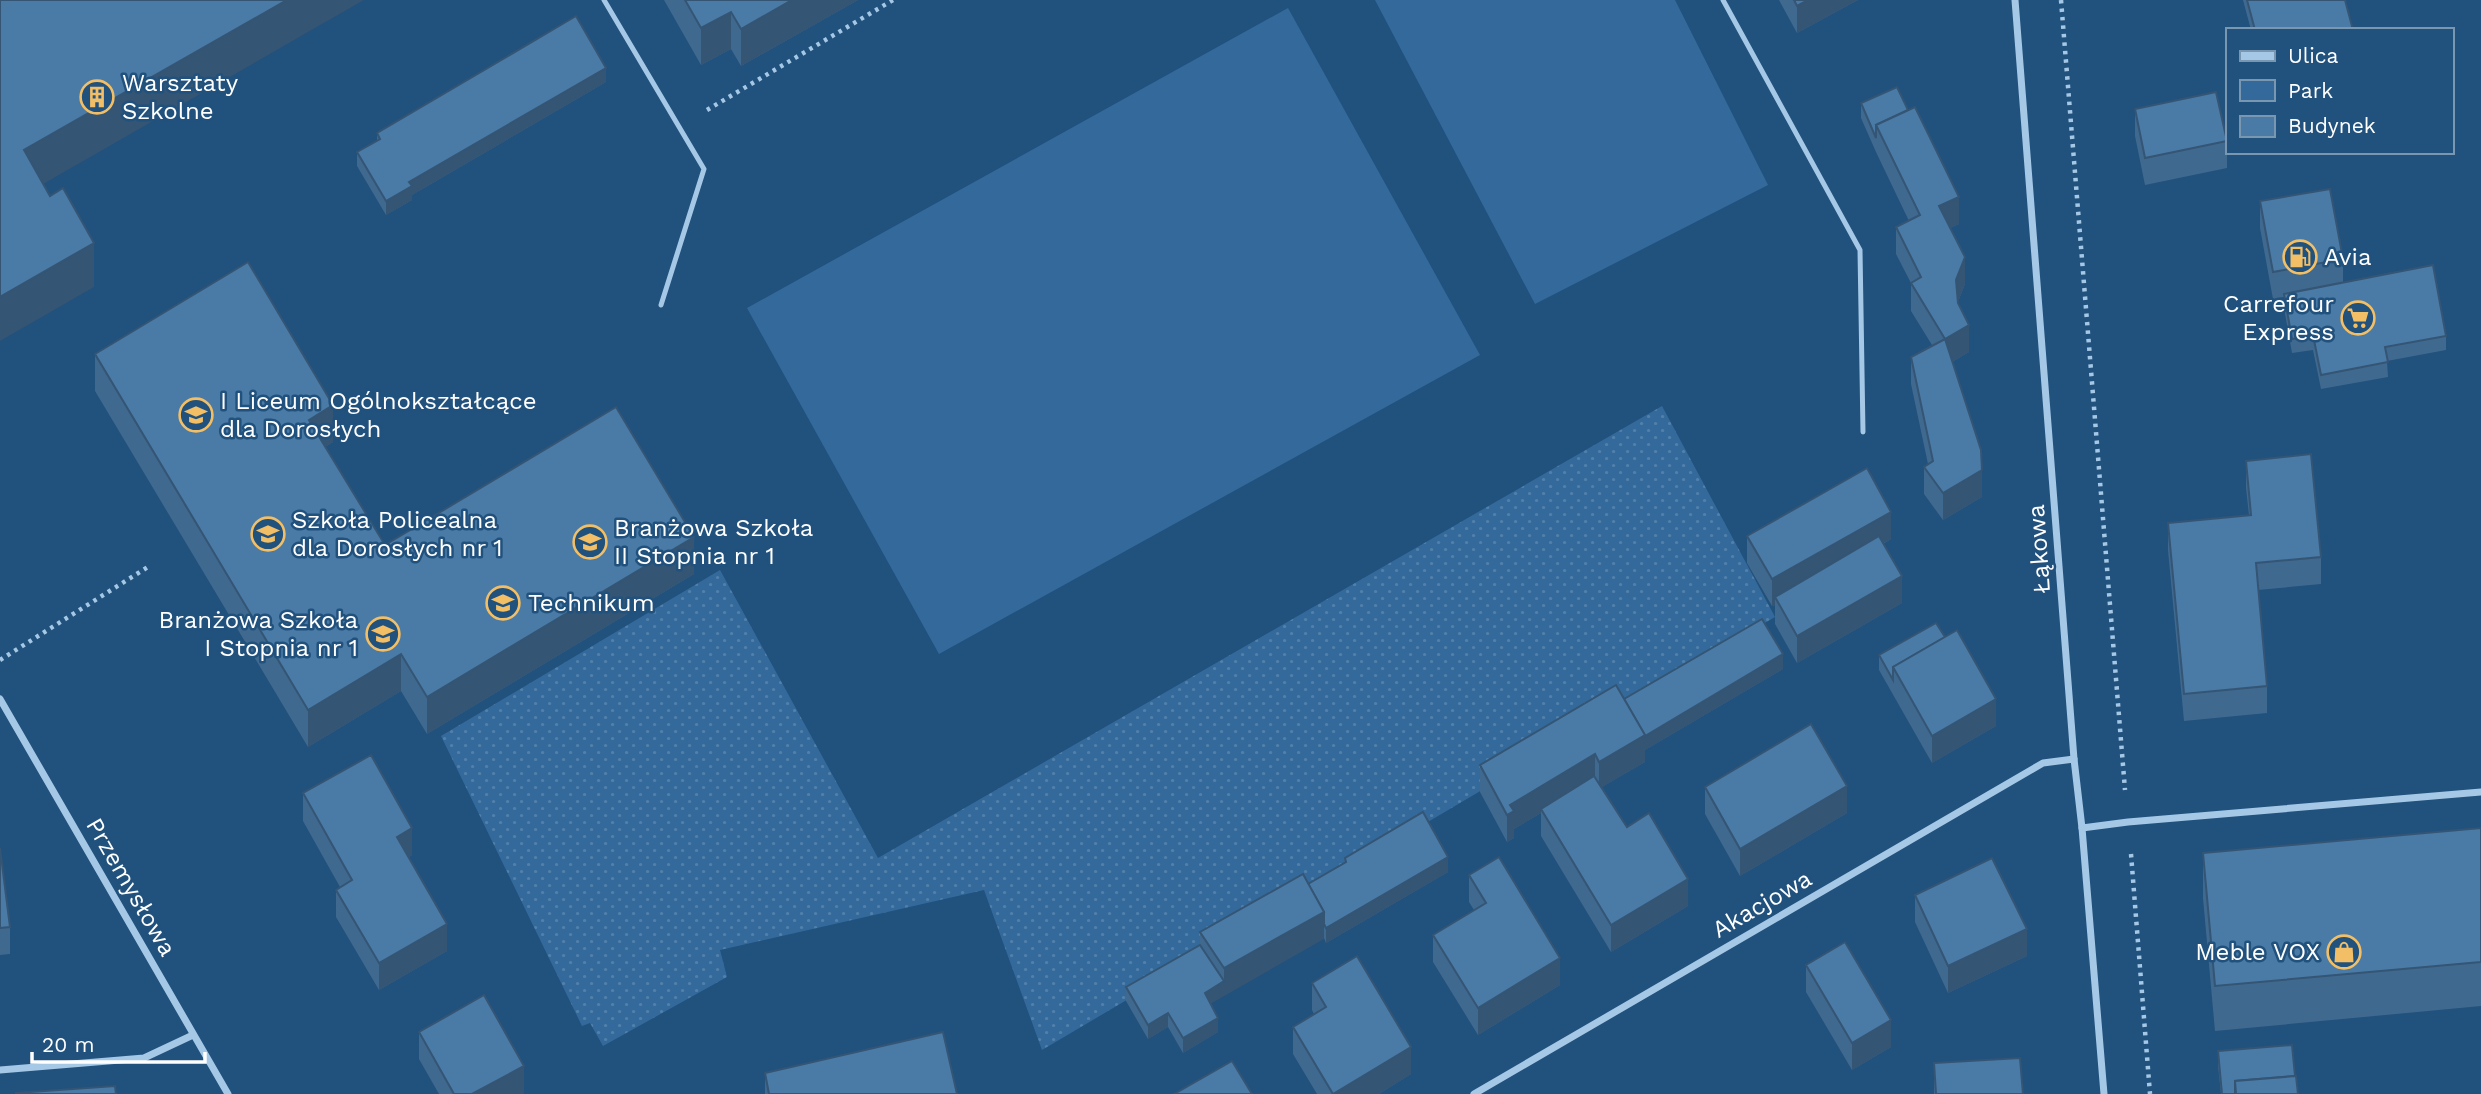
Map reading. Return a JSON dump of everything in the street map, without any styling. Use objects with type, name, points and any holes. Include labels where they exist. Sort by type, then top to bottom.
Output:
[{"type":"street","name":"Łąkowa","points":[[2015,0],[2074,759],[2104,1094]]},
{"type":"street","name":"Przemysłowa","points":[[0,699],[228,1094]]},
{"type":"street","name":"Akacjowa","points":[[1474,1094],[2043,763],[2074,759]]},
{"type":"street","points":[[2082,828],[2481,792]]},
{"type":"street","points":[[0,1070],[144,1058],[194,1035]]},
{"type":"lane","points":[[604,0],[704,169],[661,305]]},
{"type":"lane","points":[[1723,0],[1860,250],[1863,432]]},
{"type":"path","points":[[702,113],[893,0]]},
{"type":"path","points":[[2061,0],[2150,1094]]},
{"type":"path","points":[[0,660],[151,565]]},
{"type":"green space","points":[[1375,0],[1675,0],[1768,185],[1535,304]]},
{"type":"green space","points":[[1288,8],[1480,355],[939,654],[747,308]]},
{"type":"green space","points":[[1662,406],[1775,617],[1042,1050],[984,890],[720,950],[727,977],[603,1046],[590,1023],[582,1026],[441,736],[720,570],[878,858]]},
{"type":"building","name":"Warsztaty Szkolne","points":[[0,0],[287,0],[24,150],[50,196],[63,188],[94,243],[0,297]]},
{"type":"building","points":[[685,0],[792,0],[741,29],[731,12],[701,28]]},
{"type":"building","points":[[1794,0],[1808,0],[1797,6]]},
{"type":"building","points":[[2247,0],[2345,0],[2352,28],[2254,28]]},
{"type":"building","points":[[576,16],[606,68],[409,182],[412,186],[386,201],[357,152],[380,139],[377,133]]},
{"type":"building","points":[[1897,87],[1908,110],[1876,125],[1876,138],[1861,103]]},
{"type":"building","points":[[2216,92],[2226,141],[2145,158],[2135,109]]},
{"type":"building","points":[[1915,107],[1959,197],[1939,206],[1965,257],[1956,280],[1958,303],[1969,325],[1945,339],[1911,283],[1921,277],[1896,227],[1920,215],[1876,125]]},
{"type":"building","points":[[2330,189],[2343,259],[2273,272],[2260,201]]},
{"type":"building","points":[[248,262],[333,405],[309,420],[385,545],[616,407],[694,537],[427,697],[401,654],[308,710],[95,354]]},
{"type":"building","points":[[2433,265],[2446,336],[2385,347],[2388,362],[2321,375],[2313,335],[2292,339],[2284,294]]},
{"type":"building","points":[[1945,339],[1981,450],[1982,470],[1943,493],[1924,467],[1933,461],[1911,357]]},
{"type":"building","points":[[2311,454],[2321,557],[2256,563],[2267,686],[2184,694],[2168,523],[2251,515],[2246,461]]},
{"type":"building","points":[[1867,468],[1891,512],[1772,579],[1747,536]]},
{"type":"building","points":[[1879,536],[1902,576],[1797,636],[1775,597]]},
{"type":"building","points":[[1762,619],[1783,654],[1645,736],[1624,699]]},
{"type":"building","points":[[1936,623],[1945,637],[1893,667],[1893,680],[1879,655]]},
{"type":"building","points":[[1957,630],[1996,699],[1932,736],[1893,667]]},
{"type":"building","points":[[1616,685],[1645,735],[1599,762],[1595,754],[1510,805],[1514,811],[1507,815],[1480,765]]},
{"type":"building","points":[[1811,724],[1847,786],[1740,849],[1705,787]]},
{"type":"building","points":[[371,755],[412,828],[397,837],[447,924],[379,963],[336,890],[352,880],[303,793]]},
{"type":"building","points":[[1594,776],[1627,827],[1649,813],[1688,879],[1611,925],[1541,809]]},
{"type":"building","points":[[1423,812],[1448,857],[1326,928],[1324,912],[1308,884],[1346,862],[1345,858]]},
{"type":"building","name":"Meble VOX","points":[[2481,828],[2481,962],[2215,986],[2203,853]]},
{"type":"building","points":[[0,848],[10,927],[0,928]]},
{"type":"building","points":[[1499,857],[1560,958],[1478,1008],[1433,935],[1486,903],[1469,875]]},
{"type":"building","points":[[1992,858],[2027,929],[1948,966],[1915,895]]},
{"type":"building","points":[[1303,874],[1324,912],[1224,968],[1200,932]]},
{"type":"building","points":[[1845,942],[1891,1020],[1852,1043],[1806,965]]},
{"type":"building","points":[[1200,945],[1224,981],[1205,993],[1218,1018],[1183,1038],[1168,1013],[1148,1025],[1126,987]]},
{"type":"building","points":[[1357,956],[1411,1047],[1333,1094],[1293,1027],[1326,1007],[1312,983]]},
{"type":"building","points":[[484,995],[524,1066],[472,1094],[454,1094],[419,1032]]},
{"type":"building","points":[[943,1032],[957,1094],[769,1094],[765,1073]]},
{"type":"building","points":[[2292,1045],[2295,1076],[2235,1081],[2235,1094],[2222,1094],[2218,1051]]},
{"type":"building","points":[[2020,1058],[2023,1094],[1936,1094],[1934,1063]]},
{"type":"building","points":[[1232,1061],[1252,1094],[1174,1094]]},
{"type":"building","points":[[2296,1076],[2298,1094],[2236,1094],[2235,1081]]},
{"type":"building","points":[[115,1086],[116,1094],[16,1094],[16,1093]]},
{"type":"place","name":"Warsztaty Szkolne","points":[[97,97]]},
{"type":"place","name":"Avia","points":[[2300,257]]},
{"type":"place","name":"Carrefour Express","points":[[2358,318]]},
{"type":"place","name":"I Liceum Ogólnokształcące dla Dorosłych","points":[[196,415]]},
{"type":"place","name":"Szkoła Policealna dla Dorosłych nr 1","points":[[268,534]]},
{"type":"place","name":"Branżowa Szkoła II Stopnia nr 1","points":[[590,542]]},
{"type":"place","name":"Technikum","points":[[503,603]]},
{"type":"place","name":"Branżowa Szkoła I Stopnia nr 1","points":[[383,634]]},
{"type":"place","name":"Meble VOX","points":[[2344,952]]}]
